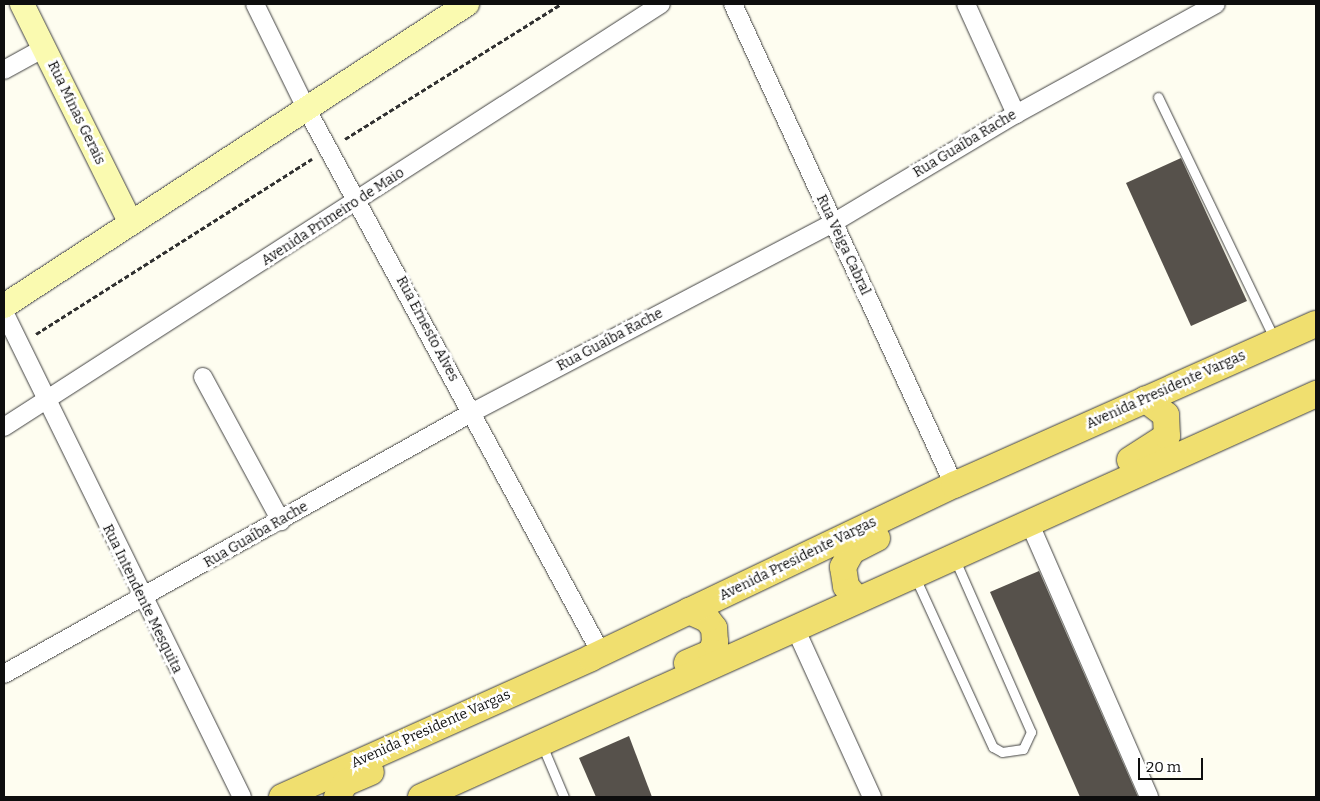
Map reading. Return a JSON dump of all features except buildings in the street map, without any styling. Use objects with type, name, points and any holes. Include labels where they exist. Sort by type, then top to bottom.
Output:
[{"type":"main road","name":"Rua Minas Gerais","points":[[22,4],[130,222]]},
{"type":"main road","points":[[4,306],[130,222],[467,4]]},
{"type":"main road","name":"Avenida Presidente Vargas","points":[[282,797],[601,654],[954,485],[1316,324]]},
{"type":"main road","points":[[421,797],[1316,394]]},
{"type":"main road","points":[[1029,522],[1166,436],[1166,414],[1145,399]]},
{"type":"main road","points":[[858,600],[843,577],[846,557],[927,514],[954,485]]},
{"type":"main road","points":[[620,707],[657,678],[711,653],[714,628],[690,611]]},
{"type":"main road","points":[[338,797],[345,783],[557,690],[601,654]]},
{"type":"street","name":"Rua Ernesto Alves","points":[[255,4],[306,108],[360,201],[471,413],[601,654]]},
{"type":"street","name":"Avenida Primeiro de Maio","points":[[4,427],[360,201],[661,4]]},
{"type":"street","name":"Rua Veiga Cabral","points":[[733,4],[954,485]]},
{"type":"street","points":[[966,4],[1016,114]]},
{"type":"street","name":"Rua Guaíba Rache","points":[[4,674],[142,600],[471,413],[833,223],[1016,114],[1216,4]]},
{"type":"street","points":[[4,70],[44,48]]},
{"type":"street","name":"Rua Intendente Mesquita","points":[[4,312],[142,600],[242,797]]},
{"type":"street","points":[[203,377],[281,521]]},
{"type":"street","points":[[1029,522],[1149,797]]},
{"type":"street","points":[[795,628],[872,797]]},
{"type":"lane","points":[[1158,97],[1275,341]]},
{"type":"lane","points":[[914,574],[993,747],[1002,752],[1023,749],[1032,732],[953,556]]},
{"type":"lane","points":[[541,743],[564,797]]},
{"type":"path","points":[[19,344],[561,4]]}]
